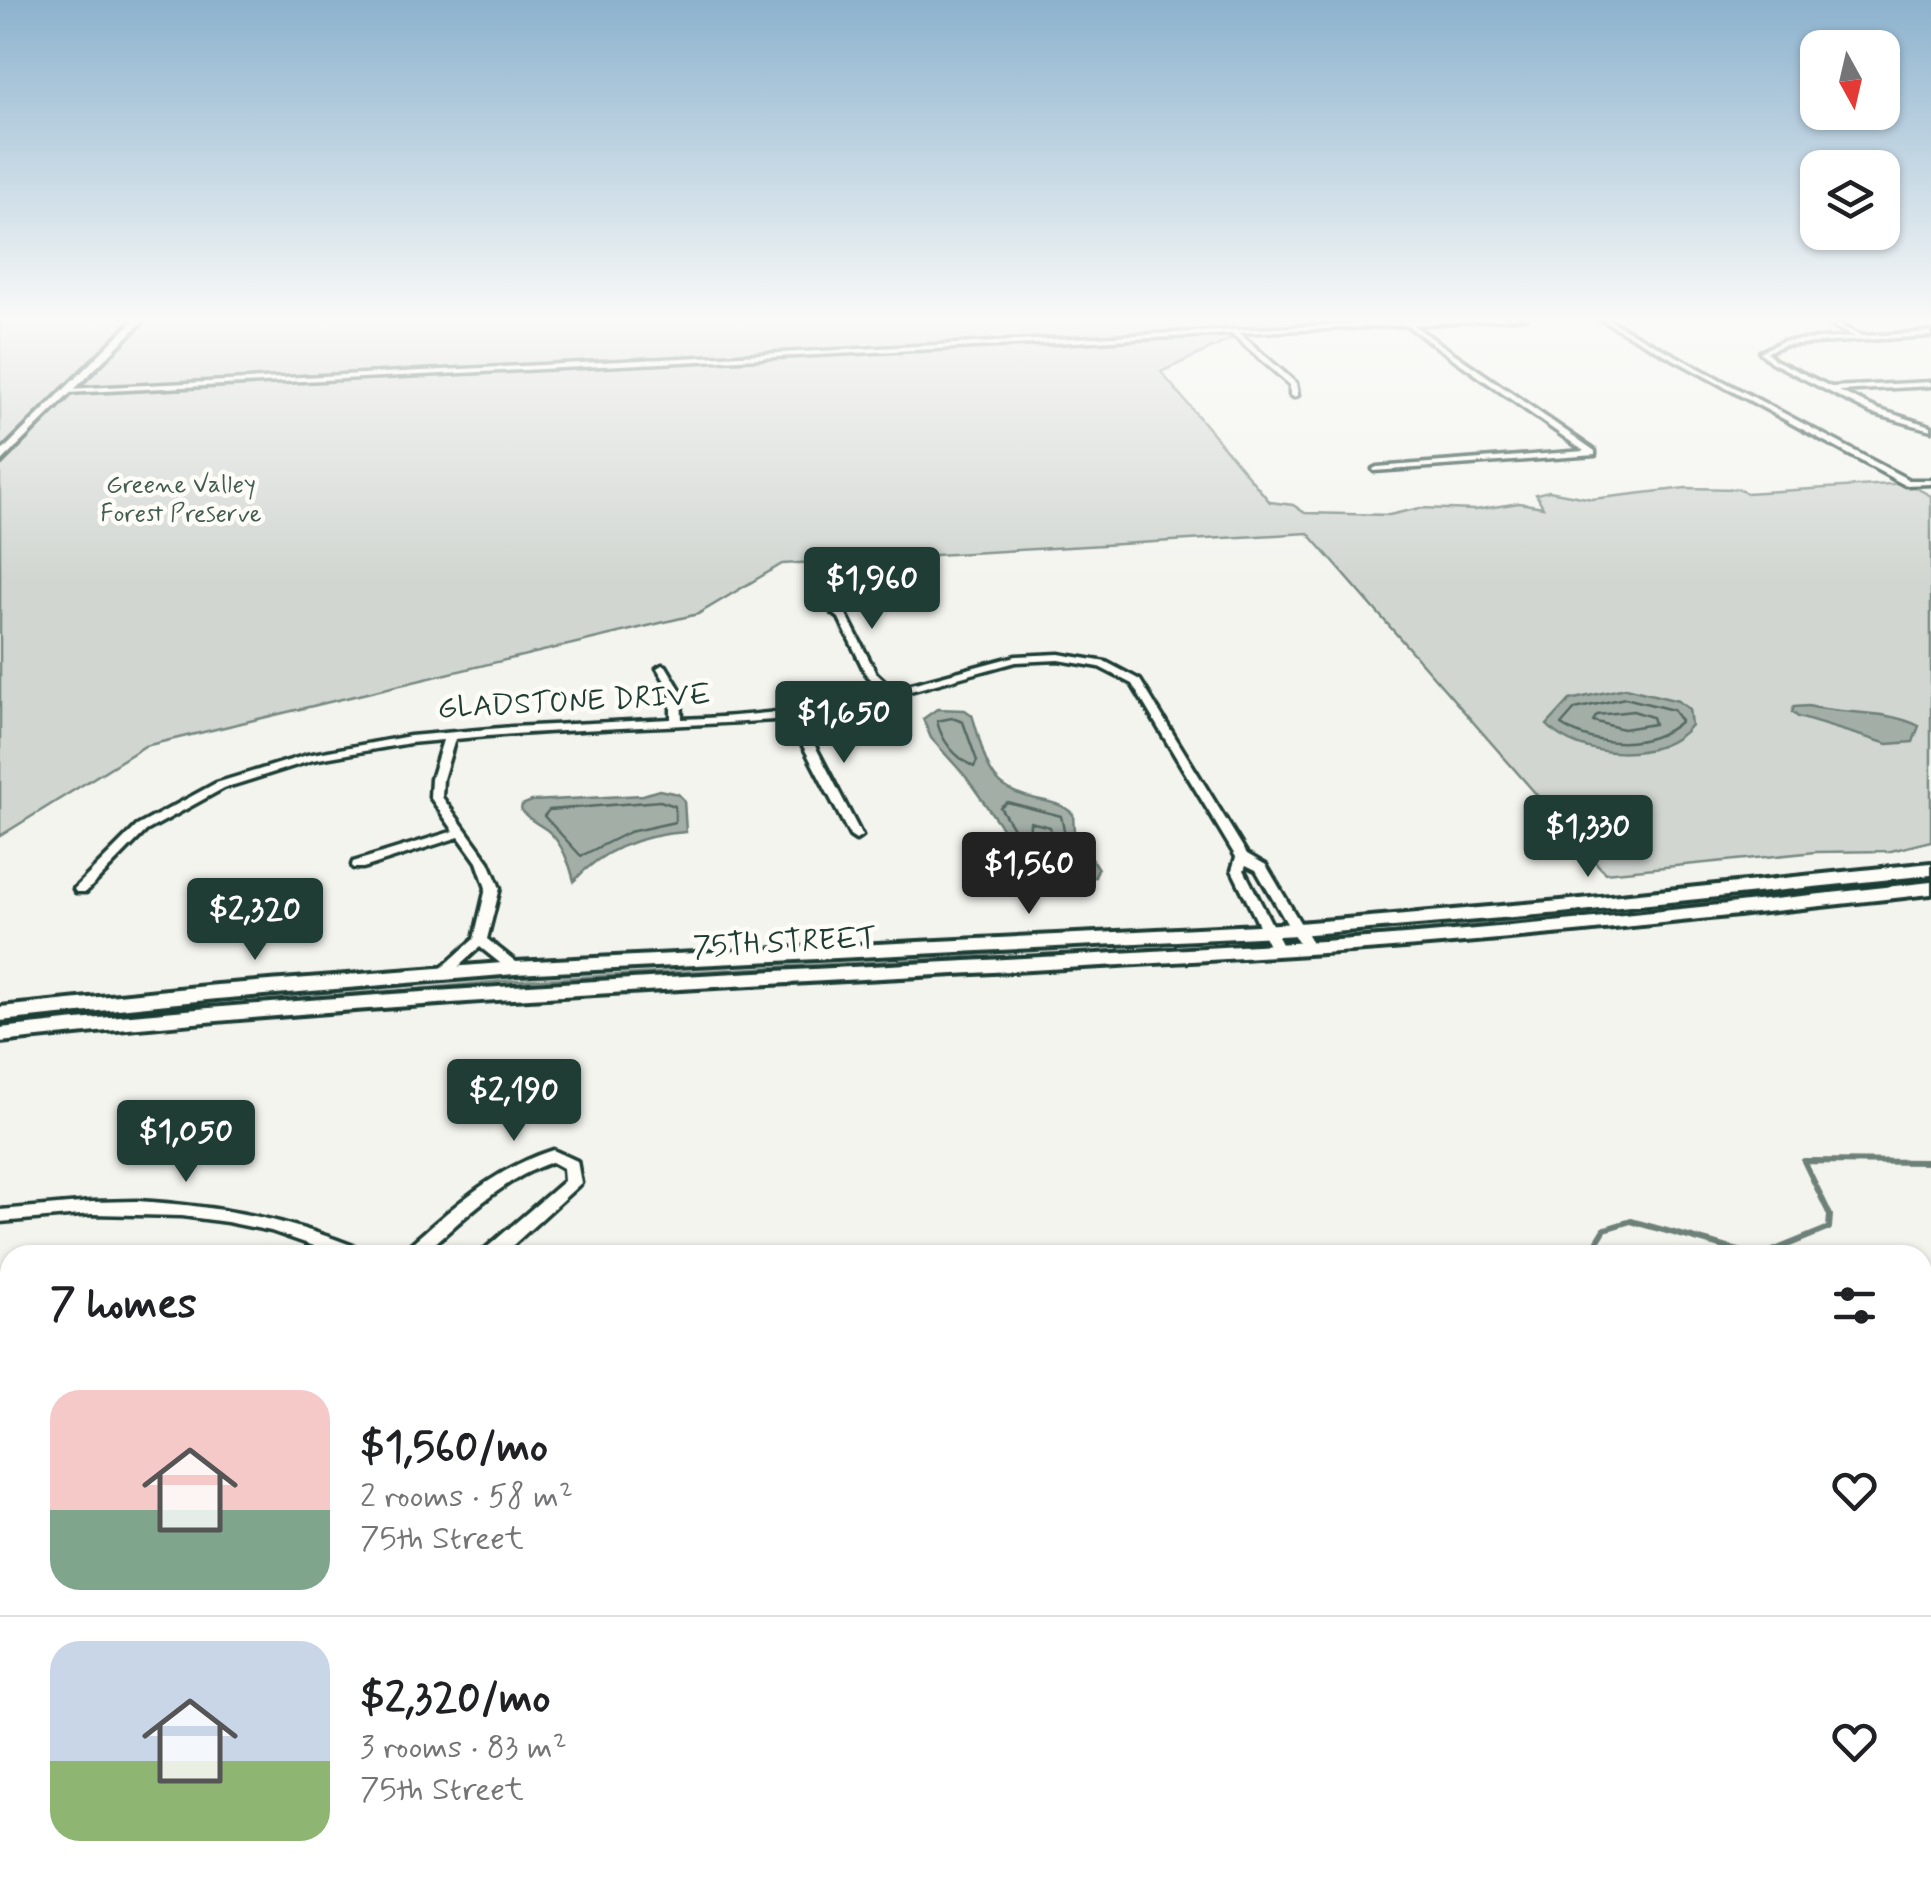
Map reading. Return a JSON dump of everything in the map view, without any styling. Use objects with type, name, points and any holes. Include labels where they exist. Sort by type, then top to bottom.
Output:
[{"type":"main road","points":[[0,460],[53,405]]},
{"type":"main road","name":"75TH STREET","points":[[1303,938],[1931,869]]},
{"type":"main road","name":"75TH STREET","points":[[0,1035],[248,1009],[554,985],[1303,938],[1548,928],[1931,888]]},
{"type":"main road","name":"75TH STREET","points":[[0,1014],[516,968],[1274,940]]},
{"type":"street","points":[[1376,469],[1592,454],[1525,405]]},
{"type":"street","points":[[1763,405],[1908,483],[1931,482]]},
{"type":"street","points":[[1861,405],[1931,428]]},
{"type":"street","points":[[828,604],[843,616],[871,674],[891,694]]},
{"type":"street","name":"GLADSTONE DRIVE","points":[[81,889],[96,868],[139,831],[219,785],[336,750],[450,736],[793,716],[891,694],[1016,658],[1059,656],[1102,664],[1136,682],[1242,857],[1261,868],[1303,938]]},
{"type":"street","points":[[662,668],[676,691],[677,724]]},
{"type":"street","points":[[793,716],[856,836]]},
{"type":"street","points":[[443,973],[480,940],[493,888],[483,862],[436,796],[450,736]]},
{"type":"street","points":[[358,866],[460,832]]},
{"type":"street","name":"GLADSTONE DRIVE","points":[[1242,857],[1238,870],[1274,940]]},
{"type":"street","points":[[480,940],[516,968]]},
{"type":"street","points":[[422,1245],[502,1178],[528,1163],[553,1156],[571,1165],[573,1182],[561,1197],[502,1245]]},
{"type":"street","points":[[0,1216],[86,1207],[196,1209],[279,1225],[332,1245]]},
{"type":"green space","name":"Greene Valley Forest Preserve","points":[[0,405],[1189,405],[1270,502],[1293,505],[1305,513],[1389,515],[1420,508],[1475,510],[1519,503],[1543,507],[1536,494],[1549,491],[1592,499],[1686,488],[1738,489],[1746,493],[1907,483],[1931,496],[1931,841],[1891,851],[1816,852],[1605,873],[1308,533],[782,564],[698,614],[145,746],[0,836]]},
{"type":"green space","points":[[1931,875],[1931,882],[1343,938],[1313,935],[1543,916]]},
{"type":"green space","points":[[1058,948],[914,960],[505,981],[0,1028],[0,1021],[4,1020],[399,985],[662,967]]},
{"type":"water","points":[[1625,688],[1678,701],[1689,709],[1691,725],[1678,738],[1661,746],[1620,752],[1578,745],[1547,725],[1570,700]]},
{"type":"water","points":[[1794,707],[1892,717],[1919,726],[1913,742],[1888,744],[1792,712]]},
{"type":"water","points":[[937,709],[965,710],[972,715],[990,770],[1006,788],[1061,806],[1073,814],[1074,831],[1098,869],[1095,877],[1037,879],[1006,868],[1007,835],[966,777],[931,738],[923,719]]},
{"type":"water","points":[[659,790],[678,794],[684,800],[686,832],[624,845],[598,860],[574,881],[557,840],[521,810],[522,805],[532,801],[643,795]]},
{"type":"waterway","points":[[1787,1245],[1829,1228],[1830,1215],[1804,1161],[1931,1162]]},
{"type":"waterway","points":[[1595,1245],[1605,1229],[1631,1221],[1717,1245]]}]
